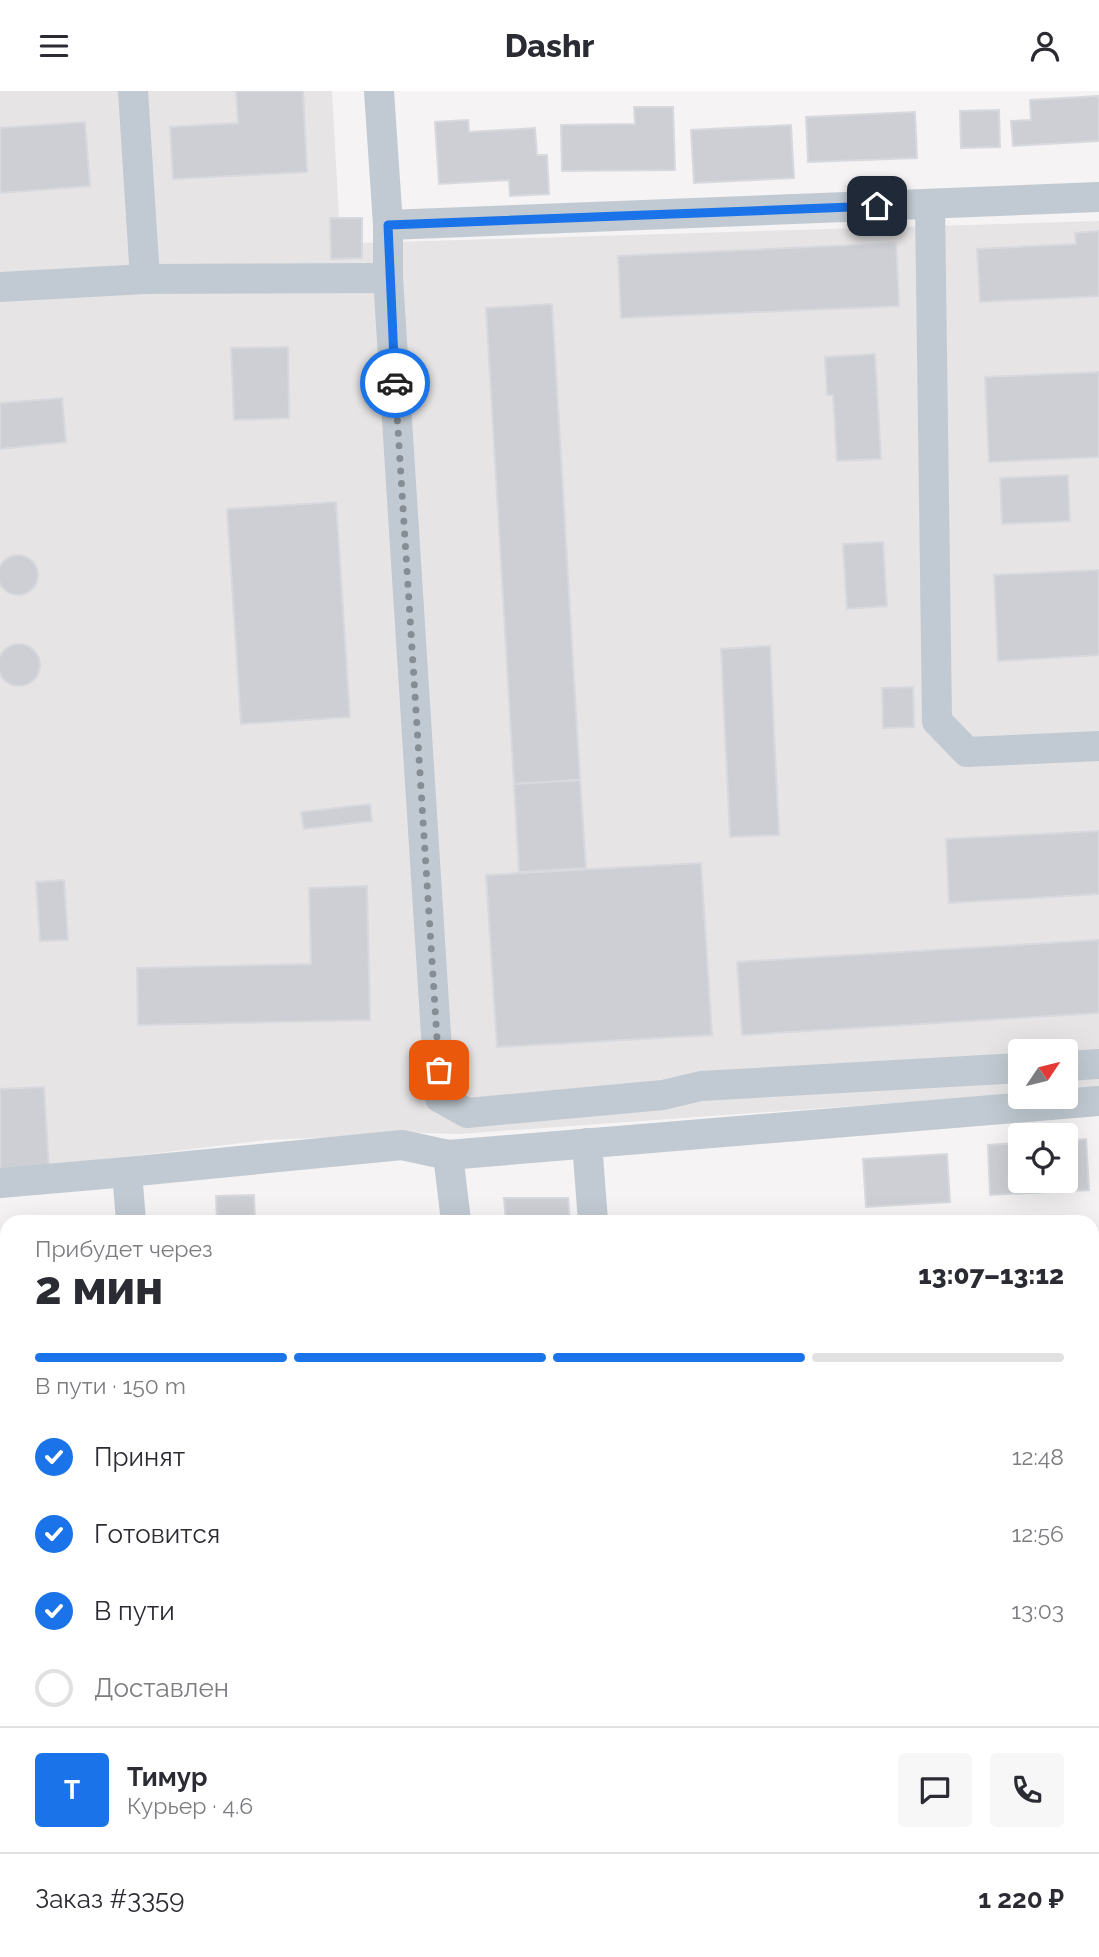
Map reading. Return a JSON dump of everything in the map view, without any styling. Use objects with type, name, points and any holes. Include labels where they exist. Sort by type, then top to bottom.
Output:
[{"type":"street","points":[[133,91],[145,279]]},
{"type":"street","points":[[379,91],[388,225],[388,278],[440,1098],[467,1113],[663,1095],[701,1086],[1008,1069]]},
{"type":"street","points":[[388,225],[1099,197]]},
{"type":"street","points":[[930,204],[937,721],[967,752],[1099,746]]},
{"type":"street","points":[[0,287],[145,279],[388,278]]},
{"type":"street","points":[[1078,1065],[1099,1064]]},
{"type":"street","points":[[0,1184],[402,1145],[448,1155],[1099,1101]]},
{"type":"street","points":[[587,1143],[593,1215]]},
{"type":"street","points":[[448,1155],[455,1215]]},
{"type":"street","points":[[127,1172],[131,1215]]},
{"type":"shaded area","points":[[0,91],[332,91],[339,218],[362,243],[1099,221],[1099,1088],[1078,1090],[1078,1039],[1008,1039],[1008,1095],[459,1134],[423,1133],[267,1140],[0,1172]]},
{"type":"building","points":[[236,91],[303,91],[307,172],[173,179],[170,127],[238,123]]},
{"type":"building","points":[[1099,96],[1099,141],[1013,146],[1011,121],[1031,120],[1030,100]]},
{"type":"building","points":[[634,107],[673,107],[675,170],[562,171],[561,125],[635,124]]},
{"type":"building","points":[[999,110],[1000,147],[961,148],[960,111]]},
{"type":"building","points":[[915,112],[917,158],[808,162],[806,117]]},
{"type":"building","points":[[468,120],[469,132],[535,128],[537,155],[547,155],[549,194],[510,196],[509,180],[439,184],[435,122]]},
{"type":"building","points":[[85,122],[90,186],[0,193],[0,128]]},
{"type":"building","points":[[791,125],[794,178],[694,183],[691,130]]},
{"type":"building","points":[[330,218],[362,218],[362,258],[331,259]]},
{"type":"building","points":[[1099,231],[1099,296],[980,302],[977,249],[1076,244],[1075,233]]},
{"type":"building","points":[[896,243],[899,306],[621,318],[618,256]]},
{"type":"building","points":[[552,304],[580,780],[514,784],[486,308]]},
{"type":"building","points":[[288,347],[289,418],[234,420],[231,348]]},
{"type":"building","points":[[875,354],[881,459],[837,461],[833,395],[827,395],[825,357]]},
{"type":"building","points":[[1099,372],[1099,457],[989,462],[985,377]]},
{"type":"building","points":[[62,398],[66,442],[0,449],[0,403]]},
{"type":"building","points":[[1068,475],[1070,521],[1002,524],[1000,478]]},
{"type":"building","points":[[336,502],[350,717],[241,724],[227,509]]},
{"type":"building","points":[[883,542],[887,606],[847,609],[843,544]]},
{"type":"building","points":[[10,556],[26,556],[37,567],[37,583],[26,594],[10,594],[-1,583],[-1,567]]},
{"type":"building","points":[[1099,570],[1099,655],[998,661],[994,575]]},
{"type":"building","points":[[11,646],[27,646],[34,650],[38,657],[38,673],[34,680],[27,684],[11,684],[4,680],[0,673],[0,657],[4,650]]},
{"type":"building","points":[[770,646],[779,835],[730,837],[721,649]]},
{"type":"building","points":[[913,687],[914,727],[883,728],[882,688]]},
{"type":"building","points":[[580,780],[586,868],[519,872],[514,784]]},
{"type":"building","points":[[370,804],[372,821],[304,829],[301,812]]},
{"type":"building","points":[[1099,831],[1099,894],[949,903],[946,839]]},
{"type":"building","points":[[701,863],[712,1035],[497,1047],[486,875]]},
{"type":"building","points":[[64,880],[68,940],[40,941],[36,882]]},
{"type":"building","points":[[367,886],[370,1020],[138,1025],[137,968],[311,964],[309,888]]},
{"type":"building","points":[[1099,940],[1099,1013],[742,1035],[737,962]]},
{"type":"building","points":[[44,1087],[49,1169],[0,1172],[0,1089]]},
{"type":"building","points":[[1086,1139],[1089,1190],[1078,1191],[1078,1140]]},
{"type":"building","points":[[1008,1144],[1008,1193],[1030,1193],[990,1195],[988,1145]]},
{"type":"building","points":[[947,1154],[950,1202],[866,1207],[863,1159]]},
{"type":"building","points":[[254,1195],[255,1215],[217,1215],[216,1196]]},
{"type":"building","points":[[504,1198],[568,1198],[569,1215],[505,1215]]},
{"type":"way so far","points":[[395,383],[439,1070]]},
{"type":"route","points":[[395,383],[388,278],[388,225],[877,206]]}]
